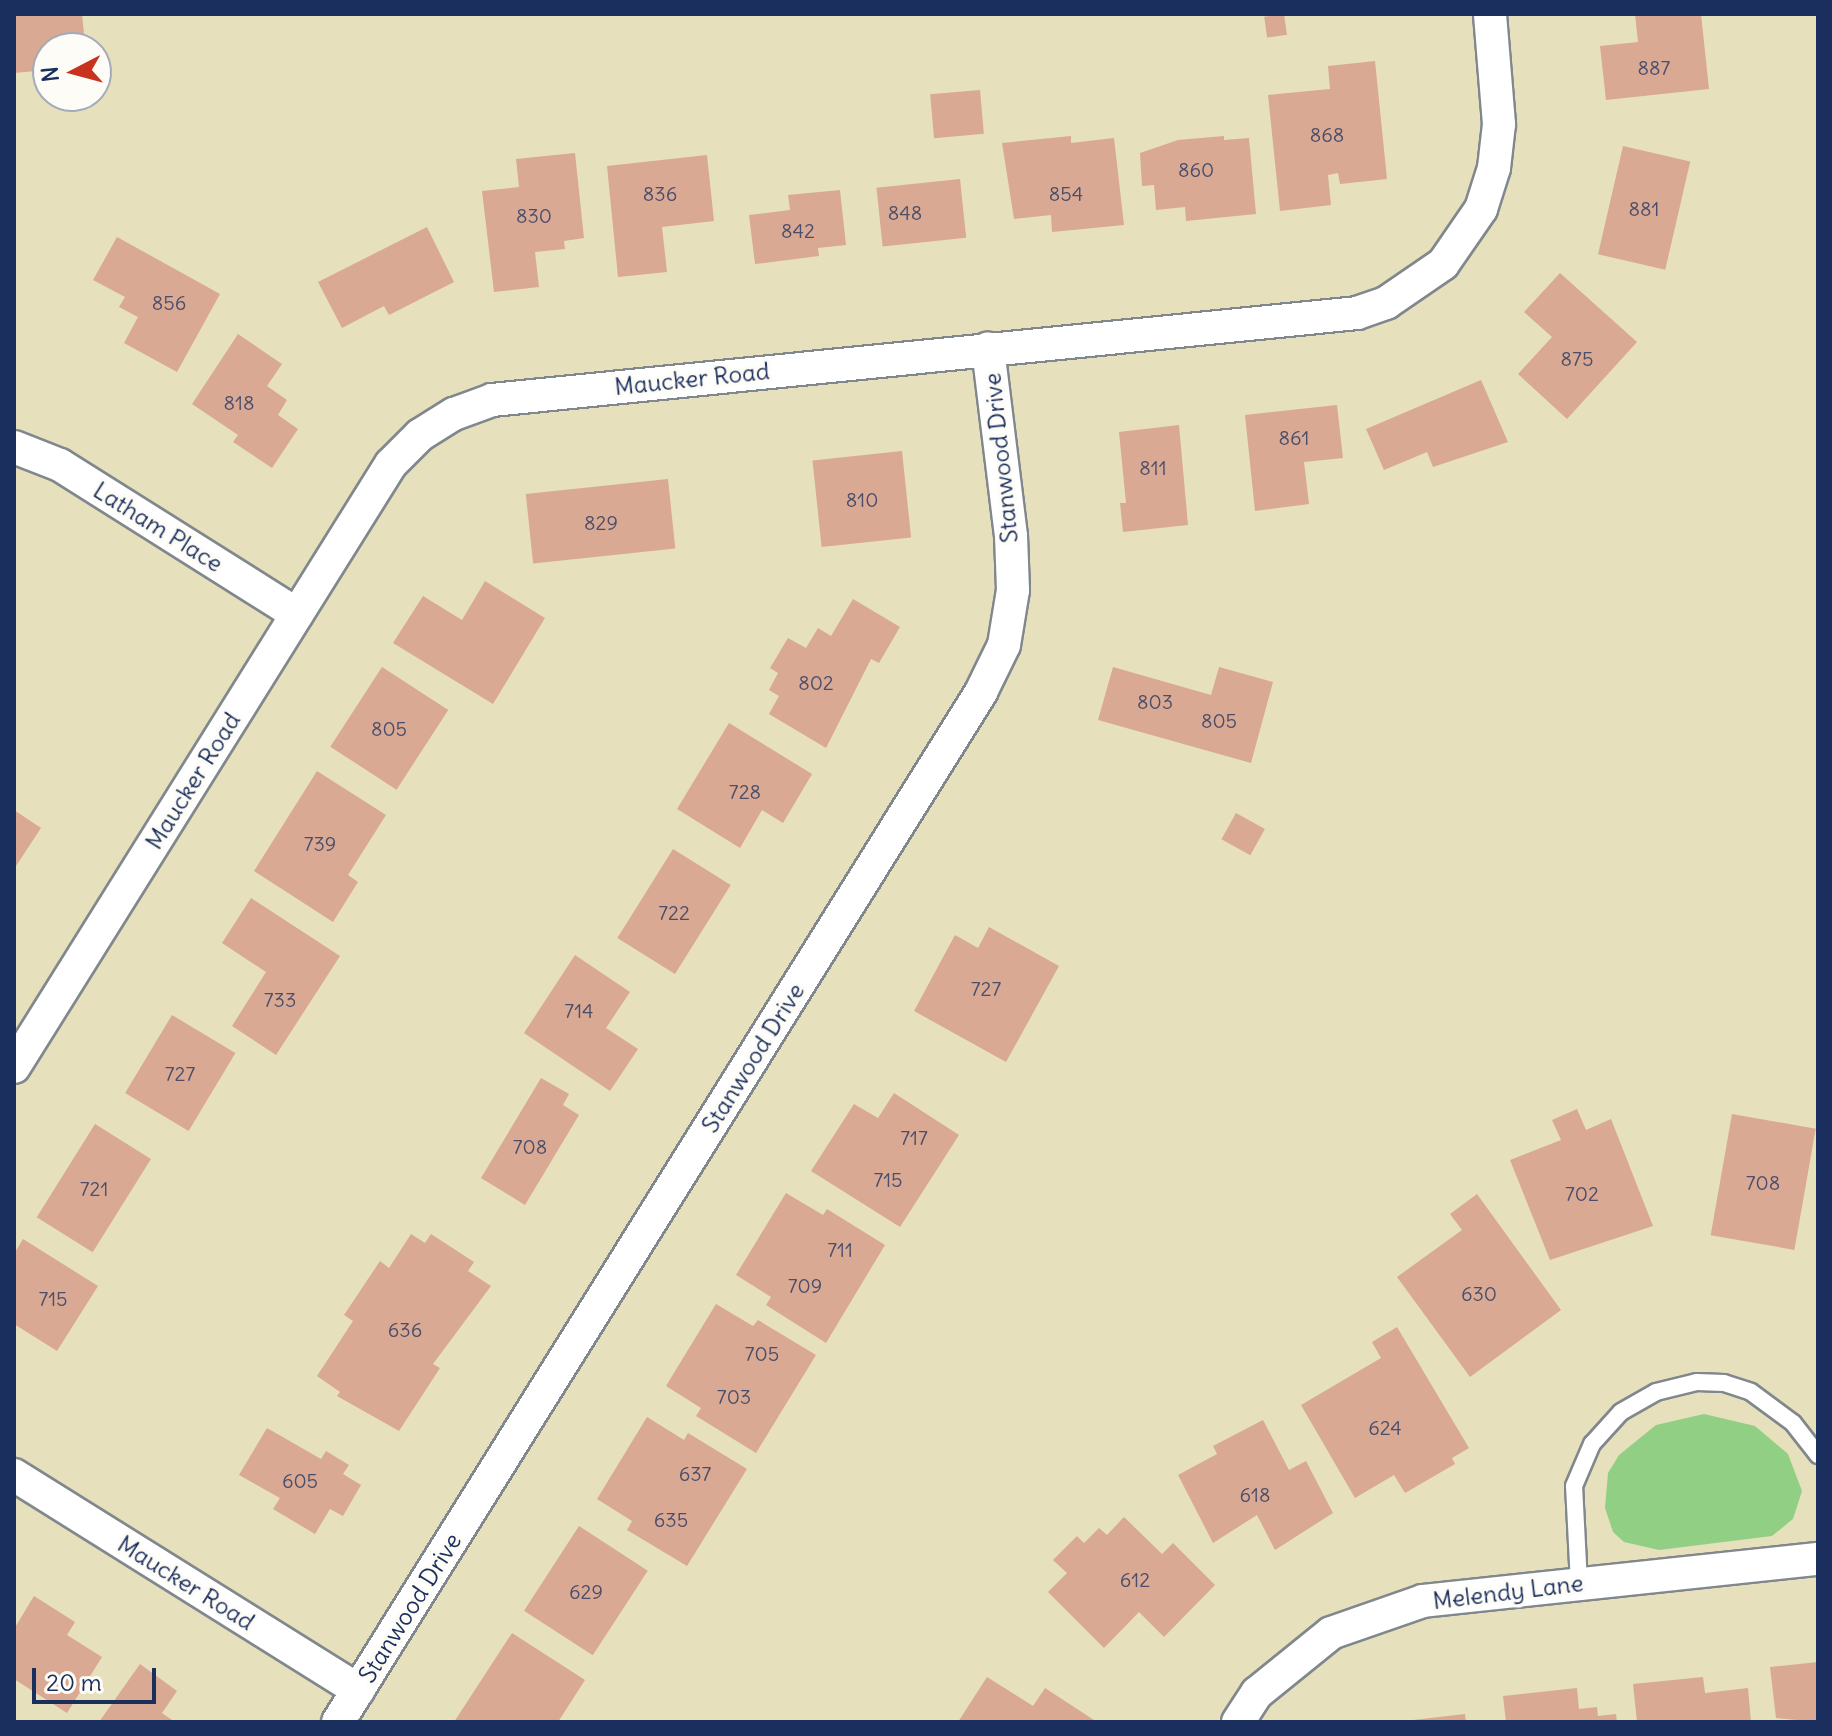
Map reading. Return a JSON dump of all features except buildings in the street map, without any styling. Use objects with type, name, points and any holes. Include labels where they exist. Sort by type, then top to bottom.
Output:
[{"type":"street","name":"Maucker Road","points":[[14,1067],[391,464],[420,435],[454,414],[492,400],[1357,313],[1416,286],[1464,238],[1494,168],[1498,101],[1490,14]]},
{"type":"street","name":"Stanwood Drive","points":[[338,1722],[973,706],[1004,645],[1013,590],[1011,536],[988,348]]},
{"type":"street","name":"Latham Place","points":[[14,447],[60,465],[297,614]]},
{"type":"street","name":"Maucker Road","points":[[14,1475],[358,1690]]},
{"type":"street","name":"Melendy Lane","points":[[1238,1722],[1257,1693],[1331,1633],[1423,1601],[1818,1559]]},
{"type":"lane","points":[[1579,1584],[1574,1486],[1592,1444],[1621,1412],[1656,1392],[1697,1382],[1724,1383],[1751,1392],[1793,1423],[1818,1455]]},
{"type":"green space","points":[[1704,1414],[1755,1426],[1788,1454],[1802,1491],[1793,1519],[1772,1536],[1659,1550],[1624,1542],[1613,1532],[1605,1508],[1608,1473],[1619,1455],[1656,1425]]}]
